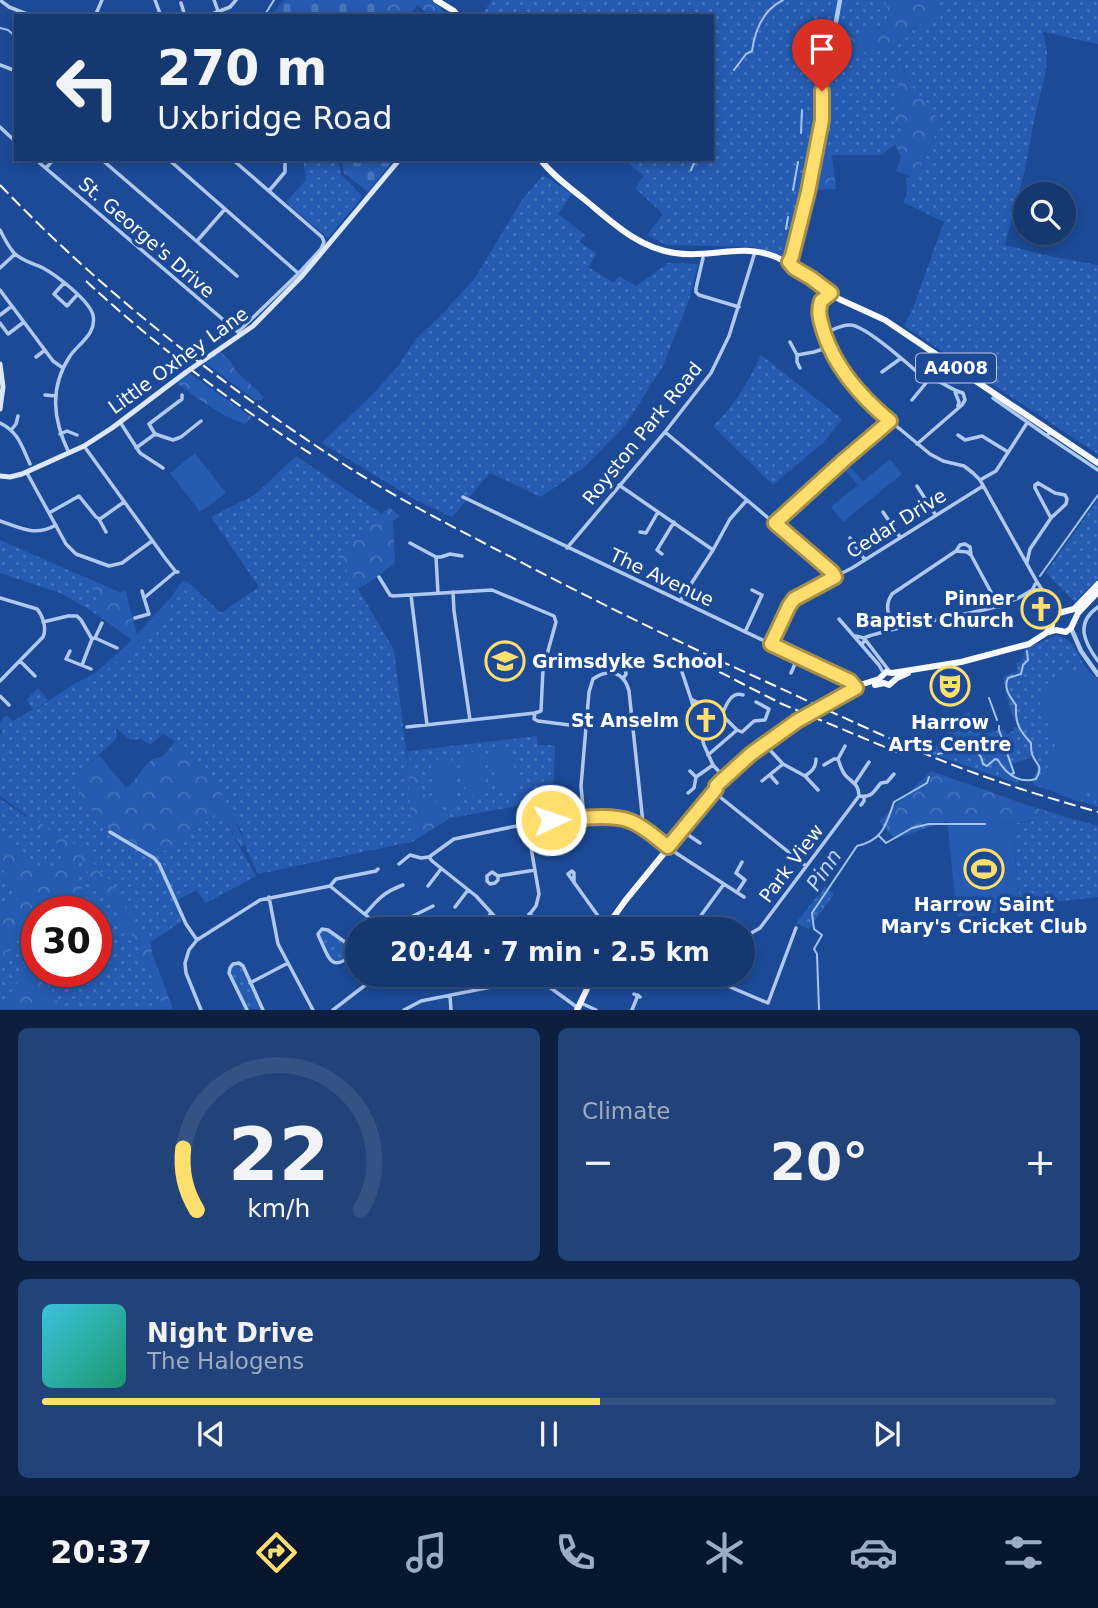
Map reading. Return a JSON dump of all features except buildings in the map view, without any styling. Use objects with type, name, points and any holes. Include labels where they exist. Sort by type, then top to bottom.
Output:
[{"type":"main road","points":[[436,0],[453,14]]},
{"type":"main road","name":"Little Oxhey Lane","points":[[0,476],[27,473],[84,446],[253,326],[321,256],[398,161]]},
{"type":"main road","name":"A4008","points":[[541,161],[548,170],[629,235],[652,247],[687,255],[755,250],[789,262],[849,304],[885,320],[1049,434],[1098,463]]},
{"type":"main road","points":[[0,364],[3,387],[0,409]]},
{"type":"main road","points":[[1054,628],[1056,613],[1074,609],[1098,584]]},
{"type":"main road","points":[[1070,627],[1078,613],[1098,592]]},
{"type":"main road","points":[[1068,612],[1073,617],[1070,627]]},
{"type":"main road","points":[[616,917],[716,786],[799,722],[859,688],[873,685],[888,677],[1029,644],[1054,628],[1070,627]]},
{"type":"main road","points":[[578,1007],[587,987]]},
{"type":"street","points":[[0,0],[28,14]]},
{"type":"street","points":[[214,0],[219,12]]},
{"type":"street","points":[[213,14],[230,7],[236,0]]},
{"type":"street","points":[[789,262],[808,192],[822,120],[822,91],[831,69],[840,0]]},
{"type":"street","points":[[181,3],[185,14]]},
{"type":"street","points":[[0,127],[14,140]]},
{"type":"street","name":"St. George's Drive","points":[[38,161],[239,334]]},
{"type":"street","points":[[46,168],[52,161]]},
{"type":"street","points":[[104,161],[237,276]]},
{"type":"street","points":[[170,161],[301,275]]},
{"type":"street","points":[[234,161],[269,191],[285,172],[285,161]]},
{"type":"street","name":"Little Oxhey Lane","points":[[269,191],[324,240],[301,275]]},
{"type":"street","points":[[197,241],[225,209]]},
{"type":"street","points":[[0,230],[15,254],[48,271],[64,283],[89,307],[92,314],[93,324],[89,335],[75,349],[63,368],[56,396],[60,434],[69,453]]},
{"type":"street","name":"Royston Park Road","points":[[567,548],[666,432],[711,373],[729,335],[755,250]]},
{"type":"street","points":[[0,268],[15,254]]},
{"type":"street","points":[[703,258],[696,292],[738,307]]},
{"type":"street","points":[[64,283],[54,294],[67,306],[77,295]]},
{"type":"street","points":[[0,290],[55,363],[63,368]]},
{"type":"street","points":[[831,293],[821,301],[819,315],[829,347],[849,381],[877,411],[930,454],[974,472],[1056,613]]},
{"type":"street","points":[[0,315],[12,306]]},
{"type":"street","points":[[0,323],[8,334],[24,322]]},
{"type":"street","points":[[825,334],[841,326],[855,325],[926,380],[940,381],[965,396],[965,400],[917,444]]},
{"type":"street","points":[[790,342],[800,368]]},
{"type":"street","points":[[797,355],[829,347]]},
{"type":"street","points":[[36,357],[46,350]]},
{"type":"street","points":[[881,372],[900,359]]},
{"type":"street","points":[[912,400],[926,380]]},
{"type":"street","points":[[45,395],[56,396]]},
{"type":"street","points":[[182,395],[182,399],[146,424],[155,433],[173,440],[201,421]]},
{"type":"street","points":[[993,398],[1098,470]]},
{"type":"street","points":[[12,429],[18,416]]},
{"type":"street","points":[[775,523],[890,421]]},
{"type":"street","points":[[120,422],[140,453],[163,468]]},
{"type":"street","points":[[0,423],[12,429],[30,464]]},
{"type":"street","points":[[980,480],[996,471],[1027,423]]},
{"type":"street","points":[[60,434],[66,431],[77,435]]},
{"type":"street","points":[[666,432],[835,577]]},
{"type":"street","points":[[136,447],[155,433]]},
{"type":"street","points":[[958,435],[965,440],[982,436],[1008,452]]},
{"type":"street","points":[[167,438],[167,447]]},
{"type":"street","points":[[84,446],[177,572],[144,598]]},
{"type":"street","points":[[27,473],[66,544],[74,552],[107,566],[122,563],[152,541]]},
{"type":"street","points":[[1027,565],[1030,549],[1051,518],[1066,504],[1067,499],[1065,495],[1055,493],[1038,482],[1035,488],[1051,518]]},
{"type":"street","points":[[620,485],[713,550]]},
{"type":"street","name":"Cedar Drive","points":[[771,644],[794,599],[865,560],[983,485]]},
{"type":"street","points":[[917,486],[935,514]]},
{"type":"street","points":[[49,513],[79,496],[99,519],[106,532]]},
{"type":"street","name":"The Avenue","points":[[463,498],[850,681],[859,688]]},
{"type":"street","points":[[680,601],[730,519],[747,500]]},
{"type":"street","points":[[99,519],[124,502]]},
{"type":"street","points":[[640,532],[646,533],[658,512]]},
{"type":"street","points":[[883,512],[900,537]]},
{"type":"street","points":[[0,521],[34,532],[56,525]]},
{"type":"street","points":[[662,554],[657,550],[674,522]]},
{"type":"street","points":[[850,538],[865,560]]},
{"type":"street","points":[[410,543],[436,556],[461,556]]},
{"type":"street","points":[[1019,549],[1030,549]]},
{"type":"street","points":[[901,627],[890,618],[887,608],[892,594],[956,551],[961,550],[971,555],[999,607]]},
{"type":"street","points":[[436,556],[438,593]]},
{"type":"street","points":[[379,578],[390,595],[492,590],[556,617],[543,669],[541,711],[407,727]]},
{"type":"street","points":[[854,635],[864,638],[901,627],[999,607],[1020,598],[1032,590],[1037,582]]},
{"type":"street","points":[[745,632],[762,595],[752,590]]},
{"type":"street","points":[[1032,590],[1043,590]]},
{"type":"street","points":[[135,618],[149,614],[142,591]]},
{"type":"street","points":[[453,592],[470,720]]},
{"type":"street","points":[[411,595],[427,725]]},
{"type":"street","points":[[0,598],[37,609],[41,614],[44,636],[0,681]]},
{"type":"street","points":[[1092,669],[1098,663],[1087,643],[1084,625],[1090,613],[1098,607]]},
{"type":"street","points":[[43,622],[74,615],[80,618],[94,639],[117,648]]},
{"type":"street","points":[[885,631],[890,618]]},
{"type":"street","points":[[838,619],[888,677]]},
{"type":"street","points":[[82,666],[102,623]]},
{"type":"street","points":[[1070,627],[1076,642],[1098,675]]},
{"type":"street","points":[[862,645],[864,638]]},
{"type":"street","points":[[864,638],[888,677]]},
{"type":"street","points":[[21,649],[26,655]]},
{"type":"street","points":[[69,651],[66,659],[91,669]]},
{"type":"street","points":[[623,652],[626,674],[623,679]]},
{"type":"street","points":[[790,673],[798,657]]},
{"type":"street","points":[[671,660],[680,666],[708,755],[718,771],[727,777]]},
{"type":"street","points":[[20,661],[35,676]]},
{"type":"street","points":[[584,818],[581,786],[589,692],[593,679],[606,672],[613,673],[623,679],[629,691],[643,823],[641,827]]},
{"type":"street","name":"The Avenue","points":[[850,681],[859,688]]},
{"type":"street","points":[[722,715],[733,695],[743,695]]},
{"type":"street","points":[[0,696],[9,705]]},
{"type":"street","points":[[691,699],[722,715],[742,732],[754,721],[765,720],[769,709],[756,702]]},
{"type":"street","points":[[535,713],[534,719],[586,727]]},
{"type":"street","points":[[708,755],[737,730]]},
{"type":"street","points":[[766,746],[783,764],[805,776],[818,789]]},
{"type":"street","points":[[838,760],[845,746]]},
{"type":"street","points":[[805,776],[814,769],[816,759]]},
{"type":"street","points":[[824,765],[834,759],[838,760]]},
{"type":"street","points":[[838,760],[845,775],[855,783],[864,802],[861,805]]},
{"type":"street","points":[[855,783],[869,762]]},
{"type":"street","points":[[762,782],[783,764]]},
{"type":"street","points":[[688,793],[694,788],[696,777],[713,765]]},
{"type":"street","points":[[690,772],[696,777]]},
{"type":"street","name":"Park View","points":[[755,931],[760,928],[862,797],[870,795],[894,774]]},
{"type":"street","points":[[770,775],[777,783]]},
{"type":"street","points":[[715,790],[806,866]]},
{"type":"street","points":[[399,863],[410,855],[429,857],[445,843],[462,836],[551,820],[612,817],[633,822],[744,897]]},
{"type":"street","points":[[527,824],[539,894],[536,906],[527,917]]},
{"type":"street","points":[[681,830],[700,843]]},
{"type":"street","points":[[110,832],[154,858],[159,864],[186,924],[197,940]]},
{"type":"street","points":[[429,857],[496,917]]},
{"type":"street","points":[[737,892],[745,880],[736,873],[742,862]]},
{"type":"street","points":[[201,1010],[185,964],[188,950],[197,940],[260,900],[330,886],[336,879],[378,869]]},
{"type":"street","points":[[428,886],[441,869]]},
{"type":"street","points":[[498,876],[535,870]]},
{"type":"street","points":[[574,883],[599,917]]},
{"type":"street","points":[[700,917],[724,884]]},
{"type":"street","points":[[366,913],[387,891],[402,885]]},
{"type":"street","points":[[330,886],[370,917]]},
{"type":"street","points":[[454,907],[468,890]]},
{"type":"street","points":[[269,897],[278,944],[313,1010]]},
{"type":"street","points":[[414,917],[433,906]]},
{"type":"street","points":[[489,917],[492,913]]},
{"type":"street","points":[[529,914],[533,917]]},
{"type":"street","points":[[730,987],[768,1003],[796,928]]},
{"type":"street","points":[[328,930],[352,947],[350,957],[340,964],[332,961],[319,937],[320,931],[328,930]]},
{"type":"street","points":[[247,1010],[229,972],[233,964],[239,963],[243,966],[263,1010]]},
{"type":"street","points":[[250,983],[288,963]]},
{"type":"street","points":[[333,1010],[363,987]]},
{"type":"street","points":[[404,1010],[421,1001],[493,987]]},
{"type":"street","points":[[549,987],[578,1007],[596,1010]]},
{"type":"street","points":[[632,1010],[637,995]]},
{"type":"street","points":[[450,996],[451,1010]]},
{"type":"green space","points":[[284,0],[388,0],[384,14],[273,14]]},
{"type":"green space","points":[[388,0],[432,0],[445,14],[428,14],[417,5],[411,14],[384,14]]},
{"type":"green space","points":[[492,0],[835,0],[804,190],[788,261],[754,247],[666,245],[647,235],[663,214],[635,188],[644,176],[625,161],[714,161],[714,14],[482,14]]},
{"type":"green space","points":[[835,0],[844,0],[837,46],[846,44],[867,29],[890,24],[886,2],[880,0],[937,0],[938,12],[893,45],[873,49],[840,62],[829,97],[839,103],[828,115],[820,151],[832,155],[836,189],[804,190]]},
{"type":"green space","points":[[844,0],[886,2],[890,24],[867,29],[846,44],[836,47]]},
{"type":"green space","points":[[937,0],[1098,0],[1098,44],[1043,32],[1047,51],[1046,71],[1022,182],[1013,182],[1013,215],[1005,245],[1098,265],[1098,454],[904,326],[944,222],[903,202],[907,194],[906,180],[920,166],[938,129],[910,84],[901,63],[897,66],[899,87],[894,120],[905,136],[882,155],[832,155],[820,152],[828,115],[839,103],[829,97],[840,62],[873,49],[893,45],[938,12]]},
{"type":"green space","points":[[900,62],[910,84],[935,112],[938,129],[920,166],[910,176],[896,171],[901,157],[895,144],[905,136],[894,120],[899,87],[897,65]]},
{"type":"green space","points":[[303,161],[338,161],[341,175],[362,197],[328,238],[286,202],[306,180]]},
{"type":"green space","points":[[342,161],[392,161],[368,192],[344,173]]},
{"type":"green space","points":[[543,175],[572,194],[558,214],[585,235],[580,242],[597,254],[588,267],[614,283],[619,276],[636,286],[668,263],[698,264],[689,300],[663,366],[626,424],[586,466],[541,497],[490,473],[452,517],[414,499],[322,443],[376,391],[398,366],[415,340],[475,278],[522,200]]},
{"type":"green space","points":[[220,352],[264,397],[261,400],[255,400],[204,362]]},
{"type":"green space","points":[[761,355],[842,419],[824,442],[773,485],[713,426],[740,393]]},
{"type":"green space","points":[[188,372],[251,417],[246,424],[219,412],[177,383]]},
{"type":"green space","points":[[195,453],[226,493],[200,512],[170,473]]},
{"type":"green space","points":[[296,456],[382,514],[338,555],[394,650],[408,768],[409,751],[537,736],[538,745],[555,745],[553,800],[450,818],[411,842],[258,874],[241,831],[213,778],[183,747],[163,734],[150,745],[141,739],[130,740],[116,728],[117,738],[74,777],[99,817],[114,834],[154,858],[217,813],[222,815],[256,876],[206,903],[196,890],[176,901],[182,921],[148,942],[173,1009],[0,1009],[0,799],[29,817],[0,796],[0,734],[3,732],[0,722],[7,715],[13,721],[33,709],[27,701],[38,688],[48,700],[32,712],[74,684],[78,688],[102,674],[145,636],[169,610],[188,582],[221,613],[259,587],[211,517],[256,494]]},
{"type":"green space","points":[[890,459],[902,474],[843,522],[831,507],[858,485],[842,467],[846,463],[863,481]]},
{"type":"green space","points":[[1098,499],[1098,579],[1075,602],[1046,573]]},
{"type":"green space","points":[[389,507],[400,516],[393,521],[395,563],[358,589],[337,554]]},
{"type":"green space","points":[[0,540],[121,593],[125,590],[132,640],[90,610],[60,593],[0,573]]},
{"type":"green space","points":[[88,579],[121,593],[125,590],[137,634],[183,580],[188,582],[169,610],[145,636],[102,674],[78,688],[74,684],[95,673],[132,640],[107,621]]},
{"type":"green space","points":[[1057,635],[1068,640],[1085,666],[1098,679],[1098,807],[1034,785],[1032,780],[1038,767],[1032,757],[1012,764],[1019,784],[929,753],[947,733],[958,714],[969,712],[975,727],[983,734],[1004,729],[1006,734],[1014,731],[1013,727],[1018,727],[1009,706],[1003,676],[1018,671],[1016,663],[1022,661],[1025,649]]},
{"type":"green space","points":[[1064,672],[1087,672],[1098,679],[1098,718],[1094,721],[1098,731],[1097,805],[1091,788],[1083,791],[1079,802],[1042,787],[1057,743],[1055,735],[1076,727],[1071,726],[1053,734],[1037,696],[1049,691],[1056,678]]},
{"type":"green space","points":[[175,742],[213,778],[246,844],[241,847],[222,815],[217,813],[154,858],[114,835],[80,797],[74,777],[99,755],[126,788],[145,766],[153,759],[163,756]]},
{"type":"green space","points":[[511,746],[518,788],[497,791],[490,749]]},
{"type":"green space","points":[[407,749],[412,771],[436,813],[450,818],[412,842]]},
{"type":"green space","points":[[481,751],[488,793],[467,796],[460,754]]},
{"type":"green space","points":[[451,757],[459,803],[438,807],[430,761]]},
{"type":"green space","points":[[931,771],[1060,815],[1012,824],[947,821],[895,839],[879,821]]},
{"type":"green space","points":[[1052,813],[1098,826],[1098,897],[1020,906],[1012,824],[1031,821]]},
{"type":"green space","points":[[29,816],[84,850],[111,881],[148,942],[151,942],[152,955],[173,1009],[165,1009],[137,943],[112,907],[112,896],[104,896],[79,860],[74,864],[83,896],[21,896],[21,937],[0,964],[0,903],[7,906],[17,899],[12,883],[6,883],[3,878],[0,839],[3,837],[12,842],[20,857],[47,869],[63,859],[64,852],[54,840],[24,821]]},
{"type":"green space","name":"Harrow Saint Mary's Cricket Club","points":[[947,821],[1012,824],[1020,910],[957,917]]},
{"type":"green space","points":[[825,886],[834,894],[809,929],[796,923]]},
{"type":"green space","points":[[327,930],[345,944],[345,958],[334,962],[320,936],[321,931]]},
{"type":"green space","points":[[234,965],[241,967],[261,1009],[248,1009],[231,972]]},
{"type":"green space","points":[[20,974],[21,987],[51,987],[58,1005],[56,1009],[0,1009],[0,1002],[13,996]]},
{"type":"waterway","points":[[265,14],[274,0]]},
{"type":"waterway","points":[[734,70],[746,54],[752,51],[755,35],[765,15],[783,0]]},
{"type":"waterway","points":[[0,28],[14,35]]},
{"type":"waterway","points":[[801,133],[802,110]]},
{"type":"waterway","points":[[691,170],[695,161]]},
{"type":"waterway","points":[[793,190],[798,162]]},
{"type":"waterway","points":[[786,229],[788,217]]},
{"type":"waterway","name":"Pinn","points":[[1040,576],[1098,495]]},
{"type":"waterway","points":[[938,754],[969,752],[974,749],[987,766],[995,759],[1014,777],[1036,779],[1039,768],[1032,754],[1031,743],[1019,726],[1016,705],[1006,685],[1008,678],[1021,674],[1023,665],[1028,660],[1027,651]]},
{"type":"waterway","points":[[989,698],[997,720]]},
{"type":"waterway","points":[[999,726],[1014,773],[1012,774]]},
{"type":"waterway","name":"Pinn","points":[[819,1010],[817,954],[814,949],[822,935],[814,929],[812,913],[857,846],[878,836],[894,802],[927,783],[929,777]]},
{"type":"waterway","points":[[878,835],[886,843],[912,828],[929,824],[985,824]]},
{"type":"railway","points":[[0,185],[80,263],[210,371],[301,436],[394,494],[617,611],[864,727],[970,771],[1098,812]]},
{"type":"railway","points":[[86,281],[139,328],[195,372],[311,454]]},
{"type":"railway","points":[[704,664],[782,704],[904,755]]},
{"type":"place","name":"Pinner Baptist Church","points":[[1041,609]]},
{"type":"place","name":"Grimsdyke School","points":[[505,661]]},
{"type":"place","name":"Harrow Arts Centre","points":[[950,686]]},
{"type":"place","name":"St Anselm","points":[[706,720]]},
{"type":"place","name":"Harrow Saint Mary's Cricket Club","points":[[984,869]]},
{"type":"route","points":[[551,820],[612,817],[624,819],[633,822],[668,847],[716,786],[751,754],[811,712],[856,688],[850,681],[771,644],[794,599],[835,577],[775,523],[890,421],[849,381],[830,351],[819,307],[821,301],[831,293],[789,262],[808,192],[822,120],[822,91]]}]
